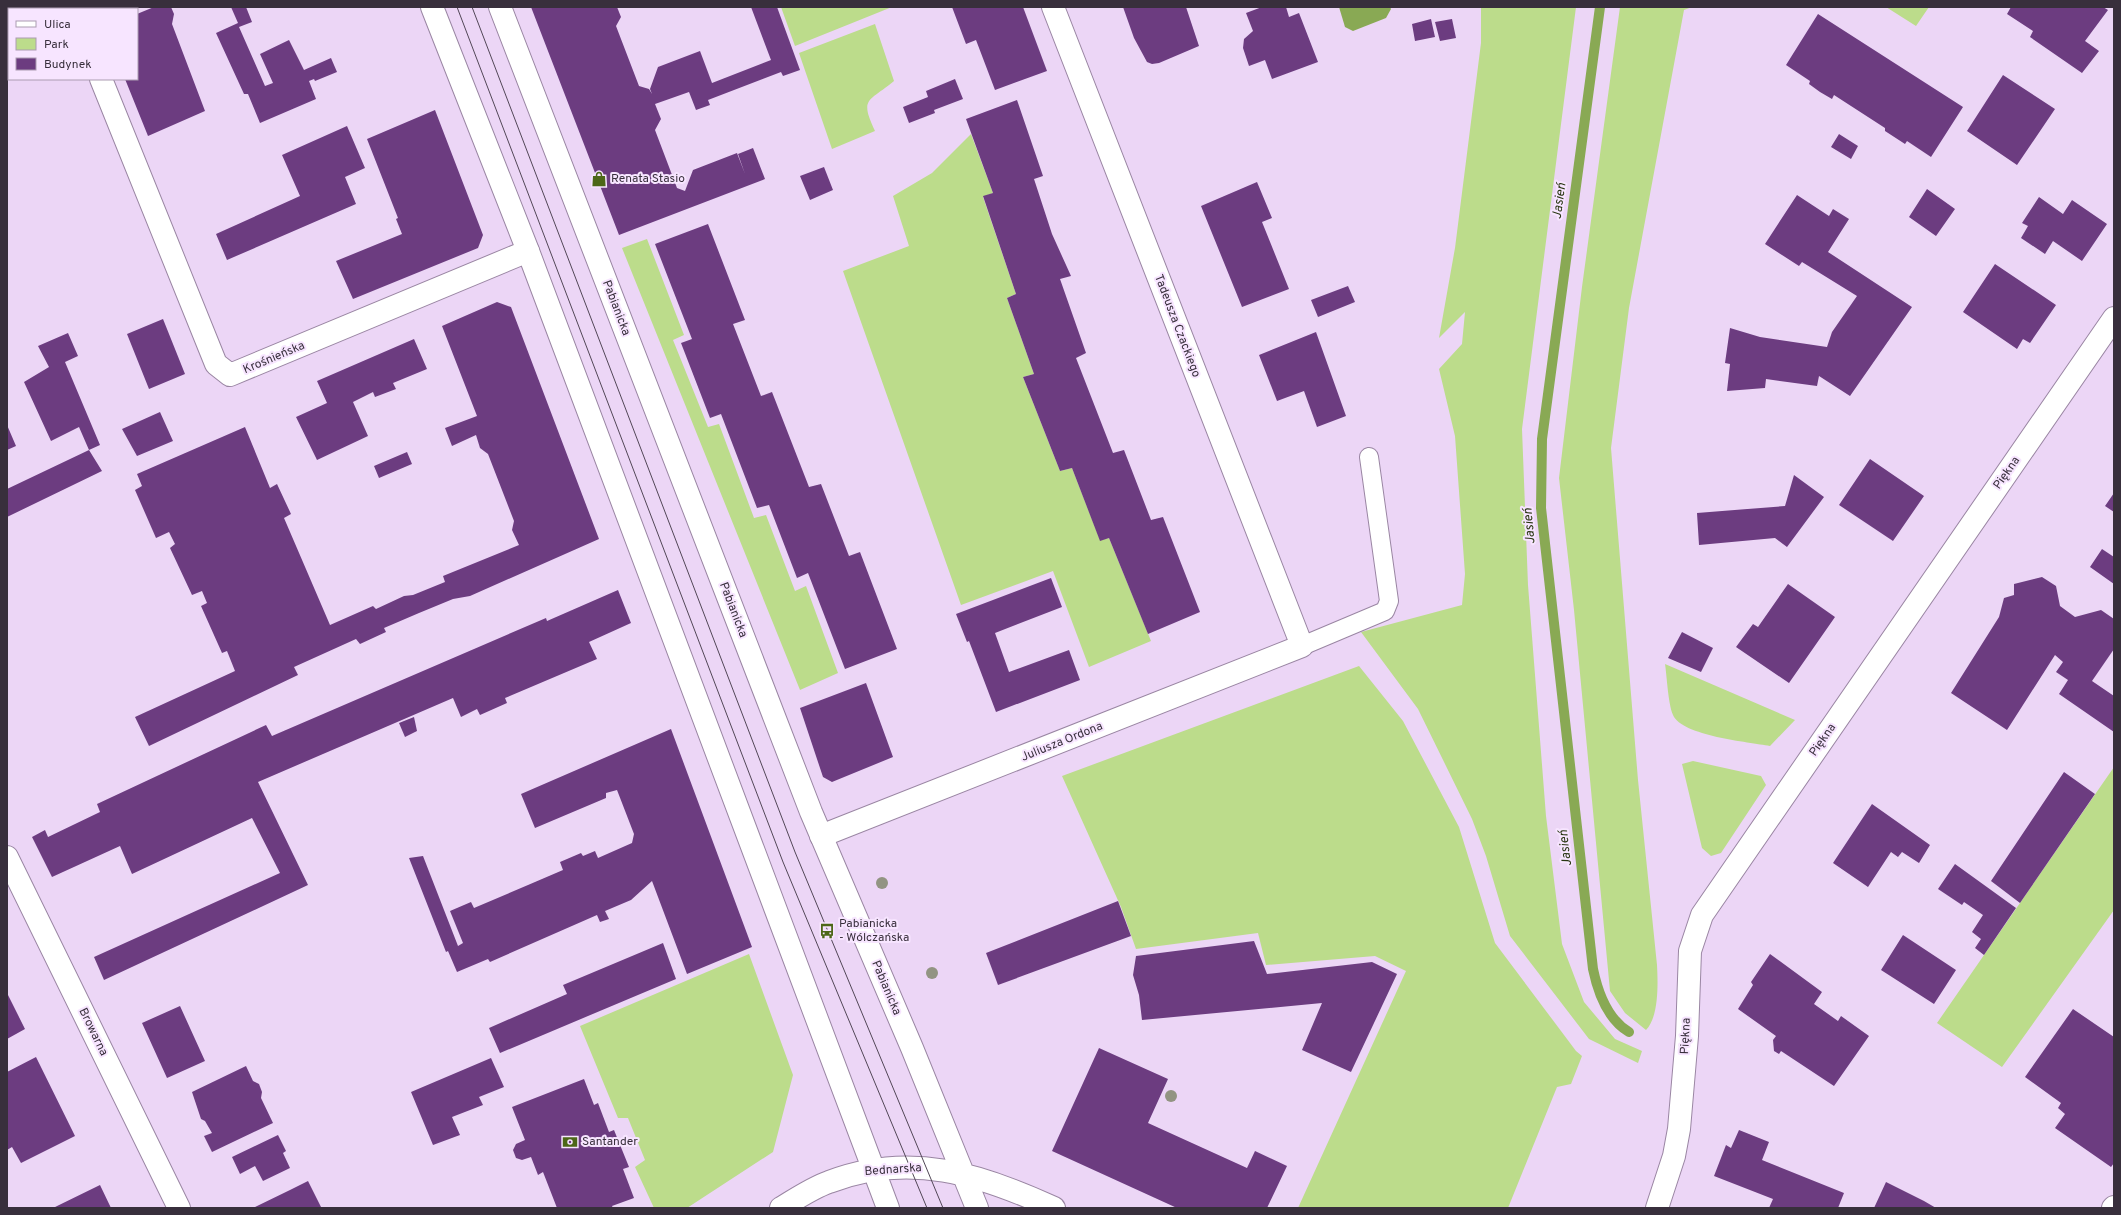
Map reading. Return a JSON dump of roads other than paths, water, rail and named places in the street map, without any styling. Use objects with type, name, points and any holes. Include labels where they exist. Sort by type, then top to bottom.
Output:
[{"type":"street","points":[[432,7],[528,251],[888,1208]]},
{"type":"street","name":"Pabianicka","points":[[500,7],[821,836],[964,1173],[977,1208]]},
{"type":"street","name":"Tadeusza Czackiego","points":[[1053,7],[1302,646]]},
{"type":"street","name":"Krośnieńska","points":[[101,80],[216,364],[230,375],[528,251]]},
{"type":"street","name":"Piękna","points":[[1657,1208],[1674,1156],[1679,1129],[1687,1036],[1690,952],[1702,915],[2114,318]]},
{"type":"street","name":"Juliusza Ordona","points":[[821,836],[1302,646]]},
{"type":"street","name":"Browarna","points":[[7,857],[180,1208]]},
{"type":"street","name":"Bednarska","points":[[781,1208],[828,1182],[850,1174],[873,1169],[926,1167],[964,1173],[991,1181],[1054,1208]]},
{"type":"lane","points":[[1302,646],[1385,611],[1389,601],[1369,457]]},
{"type":"waterway","name":"Jasień","points":[[1600,7],[1542,439],[1541,508],[1593,969],[1601,996],[1609,1013],[1621,1027],[1629,1032]]},
{"type":"tram line","points":[[457,7],[783,862],[927,1208]]},
{"type":"tram line","points":[[472,7],[795,852],[943,1208]]},
{"type":"place","name":"Renata Stasio","points":[[599,179]]},
{"type":"place","name":"Pabianicka - Wólczańska","points":[[827,931]]},
{"type":"place","name":"Santander","points":[[570,1142]]}]
